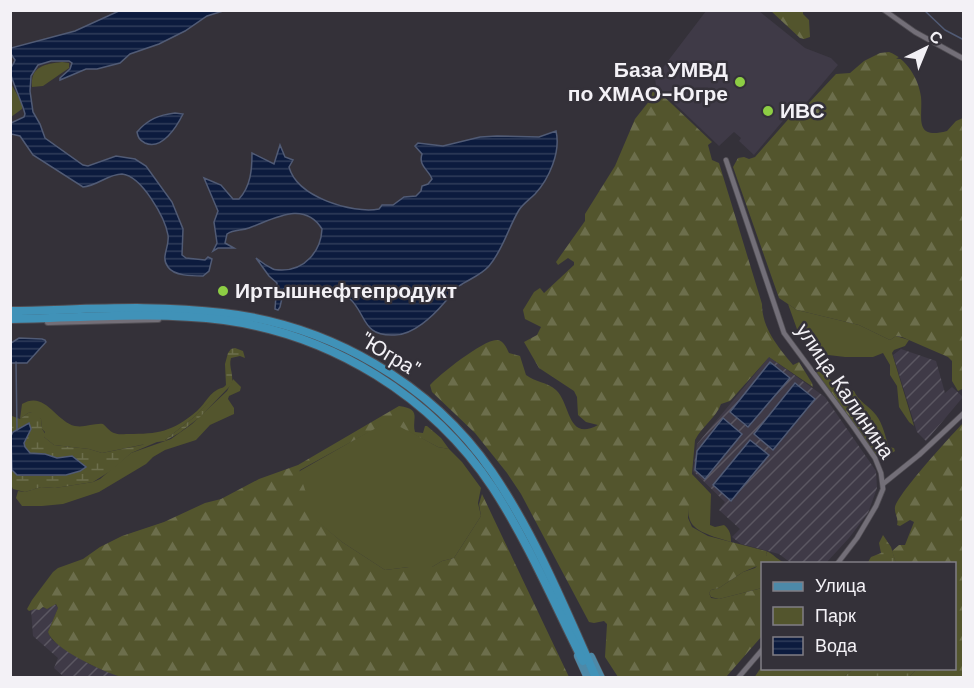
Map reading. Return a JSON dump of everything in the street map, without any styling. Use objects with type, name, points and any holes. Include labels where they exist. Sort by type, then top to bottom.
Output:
[{"type":"highway","name":"\"Югра\"","points":[[10,311],[163,309],[224,313],[267,321],[301,331],[372,362],[401,380],[455,427],[485,463],[519,516],[596,678]]},
{"type":"highway","name":"\"Югра\"","points":[[12,322],[25,319],[176,317],[245,324],[296,338],[356,363],[406,394],[450,434],[484,474],[559,604],[589,678]]},
{"type":"main road","points":[[559,604],[601,678]]},
{"type":"street","points":[[884,10],[915,32],[963,59]]},
{"type":"street","name":"улица Калинина","points":[[726,160],[784,333],[875,458],[880,469],[883,484],[880,498],[866,525],[838,562]]},
{"type":"street","points":[[12,322],[146,320],[176,317]]},
{"type":"street","points":[[883,484],[919,455],[963,413]]},
{"type":"street","points":[[738,678],[761,651]]},
{"type":"shaded area","name":"База УМВД по ХМАО-Югре","points":[[706,11],[759,11],[805,48],[831,58],[838,65],[806,103],[793,109],[754,155],[739,141],[741,138],[734,132],[719,146],[656,86],[655,78]]},
{"type":"shaded area","points":[[901,349],[936,361],[945,393],[952,387],[963,397],[926,441],[917,432],[893,355]]},
{"type":"shaded area","points":[[769,357],[825,397],[876,471],[877,488],[868,513],[827,562],[790,562],[779,554],[741,544],[732,537],[740,529],[719,510],[725,502],[693,471],[697,444]]},
{"type":"shaded area","points":[[54,603],[58,608],[48,632],[52,640],[89,664],[121,677],[64,677],[54,668],[58,658],[33,636],[31,609],[49,608]]},
{"type":"green space","points":[[771,11],[803,11],[809,20],[810,37],[800,38]]},
{"type":"green space","points":[[889,52],[901,59],[914,76],[920,90],[921,119],[924,129],[936,133],[947,131],[956,121],[963,118],[964,388],[958,391],[952,381],[952,361],[948,357],[902,337],[896,336],[890,340],[859,325],[797,310],[779,298],[733,167],[738,158],[755,157],[792,115],[808,104],[836,74],[850,73],[864,61],[880,53]]},
{"type":"green space","points":[[69,63],[69,68],[43,86],[32,87],[36,70],[45,65]]},
{"type":"green space","points":[[10,82],[22,103],[22,109],[11,117]]},
{"type":"green space","points":[[654,87],[712,142],[708,145],[712,160],[719,163],[768,329],[793,365],[799,362],[813,387],[769,357],[730,401],[721,404],[716,414],[695,440],[688,518],[692,527],[708,536],[766,551],[767,555],[761,564],[743,572],[709,593],[711,598],[719,599],[761,588],[761,637],[726,677],[618,677],[605,657],[607,624],[604,621],[589,622],[521,494],[507,473],[475,433],[432,392],[430,385],[472,351],[497,340],[503,343],[509,353],[520,356],[526,375],[556,390],[575,425],[580,429],[588,429],[598,425],[586,422],[578,415],[577,397],[574,391],[539,368],[524,342],[537,335],[541,327],[525,319],[523,310],[534,292],[540,288],[544,293],[574,265],[574,262],[568,258],[558,265],[556,262],[585,221],[585,214],[615,166],[635,119],[650,100]]},
{"type":"green space","points":[[788,304],[797,310],[859,325],[890,340],[896,336],[909,340],[905,346],[892,353],[914,426],[899,407],[897,386],[890,375],[890,365],[883,353],[873,357],[845,357],[811,351],[798,332]]},
{"type":"green space","points":[[231,349],[243,351],[245,358],[240,356],[231,358],[231,385],[200,417],[179,433],[165,441],[131,453],[112,470],[93,482],[55,488],[41,487],[25,492],[13,489],[11,485],[10,420],[12,416],[20,419],[36,411],[46,435],[44,437],[54,445],[89,449],[102,453],[142,445],[154,439],[165,440],[193,418],[226,385],[225,364]],"holes":[[[29,423],[31,429],[24,444],[30,453],[57,458],[72,456],[86,467],[80,471],[52,476],[21,476],[12,470],[12,433]]]},
{"type":"green space","points":[[817,370],[839,386],[854,391],[876,415],[889,447],[894,448],[895,451],[886,457],[884,462],[871,449],[816,372]]},
{"type":"green space","points":[[233,379],[241,387],[240,391],[229,396],[228,399],[234,408],[234,414],[210,425],[196,440],[165,450],[99,492],[63,504],[22,506],[16,498],[18,491],[25,492],[41,487],[55,488],[100,479],[131,453],[171,439],[192,424],[227,391]]},
{"type":"green space","points":[[225,387],[193,418],[165,440],[102,453],[89,449],[54,445],[44,437],[45,432],[42,429],[41,419],[33,412],[20,419],[22,404],[37,401],[44,403],[75,426],[103,424],[112,432],[119,434],[156,432],[172,428],[180,423],[197,411],[212,394]]},
{"type":"green space","points":[[399,406],[414,412],[415,432],[423,433],[427,426],[441,438],[449,449],[438,447],[389,421],[300,470],[315,519],[342,542],[385,570],[432,567],[454,558],[481,516],[479,504],[482,494],[569,677],[121,677],[80,659],[52,639],[48,632],[58,608],[56,604],[47,609],[43,607],[29,611],[27,609],[58,568],[83,559],[122,536],[164,522],[205,503],[221,499],[259,479],[298,465]]},
{"type":"green space","points":[[389,420],[438,447],[449,449],[462,462],[481,488],[478,503],[481,516],[454,558],[432,567],[385,570],[342,542],[314,519],[298,472]]},
{"type":"green space","points":[[963,423],[963,677],[909,677],[916,670],[956,670],[956,562],[896,562],[892,551],[899,545],[905,545],[914,522],[910,520],[900,526],[897,525],[895,507],[915,477]]},
{"type":"green space","points":[[691,473],[711,494],[710,525],[715,527],[724,525],[730,532],[731,542],[702,532],[690,520],[688,512]]},
{"type":"green space","points":[[883,535],[891,547],[896,562],[868,562],[871,557],[881,553],[879,543]]},
{"type":"green space","points":[[766,551],[784,562],[761,562],[761,588],[719,599],[711,597],[709,593],[711,590],[755,568],[767,555]]},
{"type":"green space","points":[[761,668],[761,670],[852,670],[844,677],[754,678]]},
{"type":"green space","points":[[852,670],[916,670],[909,677],[844,677]]},
{"type":"water","points":[[121,10],[223,11],[207,16],[185,31],[159,44],[130,54],[120,63],[97,69],[86,69],[60,80],[70,69],[72,63],[51,61],[38,65],[31,76],[30,91],[33,112],[45,138],[83,165],[88,166],[116,156],[135,159],[146,166],[172,202],[183,229],[182,255],[186,258],[205,260],[208,257],[212,259],[209,271],[203,276],[179,274],[168,267],[165,259],[168,239],[166,228],[145,190],[130,176],[122,174],[112,176],[83,187],[33,155],[20,136],[11,134],[11,123],[24,117],[25,114],[10,73],[15,60],[11,54],[11,48],[75,31]]},
{"type":"water","points":[[183,114],[173,131],[163,141],[151,145],[141,141],[137,132],[145,124],[159,116]]},
{"type":"water","points":[[556,131],[557,148],[553,165],[540,188],[519,210],[494,260],[482,272],[457,288],[428,319],[409,332],[384,335],[376,332],[366,323],[349,298],[330,290],[287,287],[284,289],[280,307],[278,310],[275,309],[277,283],[256,258],[277,270],[298,267],[310,258],[319,245],[322,229],[315,220],[307,215],[288,214],[246,229],[232,231],[227,234],[225,243],[234,248],[218,248],[213,251],[217,243],[214,222],[218,211],[204,178],[221,185],[233,199],[239,199],[248,183],[252,153],[274,164],[280,145],[285,157],[293,160],[289,167],[294,178],[303,187],[314,195],[341,206],[368,210],[379,209],[382,205],[393,205],[404,197],[416,196],[422,186],[428,184],[432,179],[421,162],[422,154],[415,146],[418,143],[443,146],[480,137],[539,137]]},
{"type":"water","points":[[19,338],[42,339],[46,342],[27,363],[11,363],[11,343]]},
{"type":"water","points":[[770,362],[790,378],[748,427],[730,412]]},
{"type":"water","points":[[795,383],[815,399],[773,450],[754,434]]},
{"type":"water","points":[[723,418],[742,434],[705,479],[695,470],[697,451]]},
{"type":"water","points":[[29,423],[31,429],[24,443],[30,453],[57,458],[72,456],[86,467],[66,475],[17,475],[12,470],[11,436],[13,432]]},
{"type":"water","points":[[750,440],[769,455],[731,501],[713,485]]},
{"type":"waterway","points":[[924,10],[945,30],[964,40]]},
{"type":"waterway","points":[[16,362],[17,430]]},
{"type":"place","name":"База УМВД по ХМАО-Югре","points":[[740,82]]},
{"type":"place","name":"ИВС","points":[[768,111]]},
{"type":"place","name":"Иртышнефтепродукт","points":[[223,291]]}]
